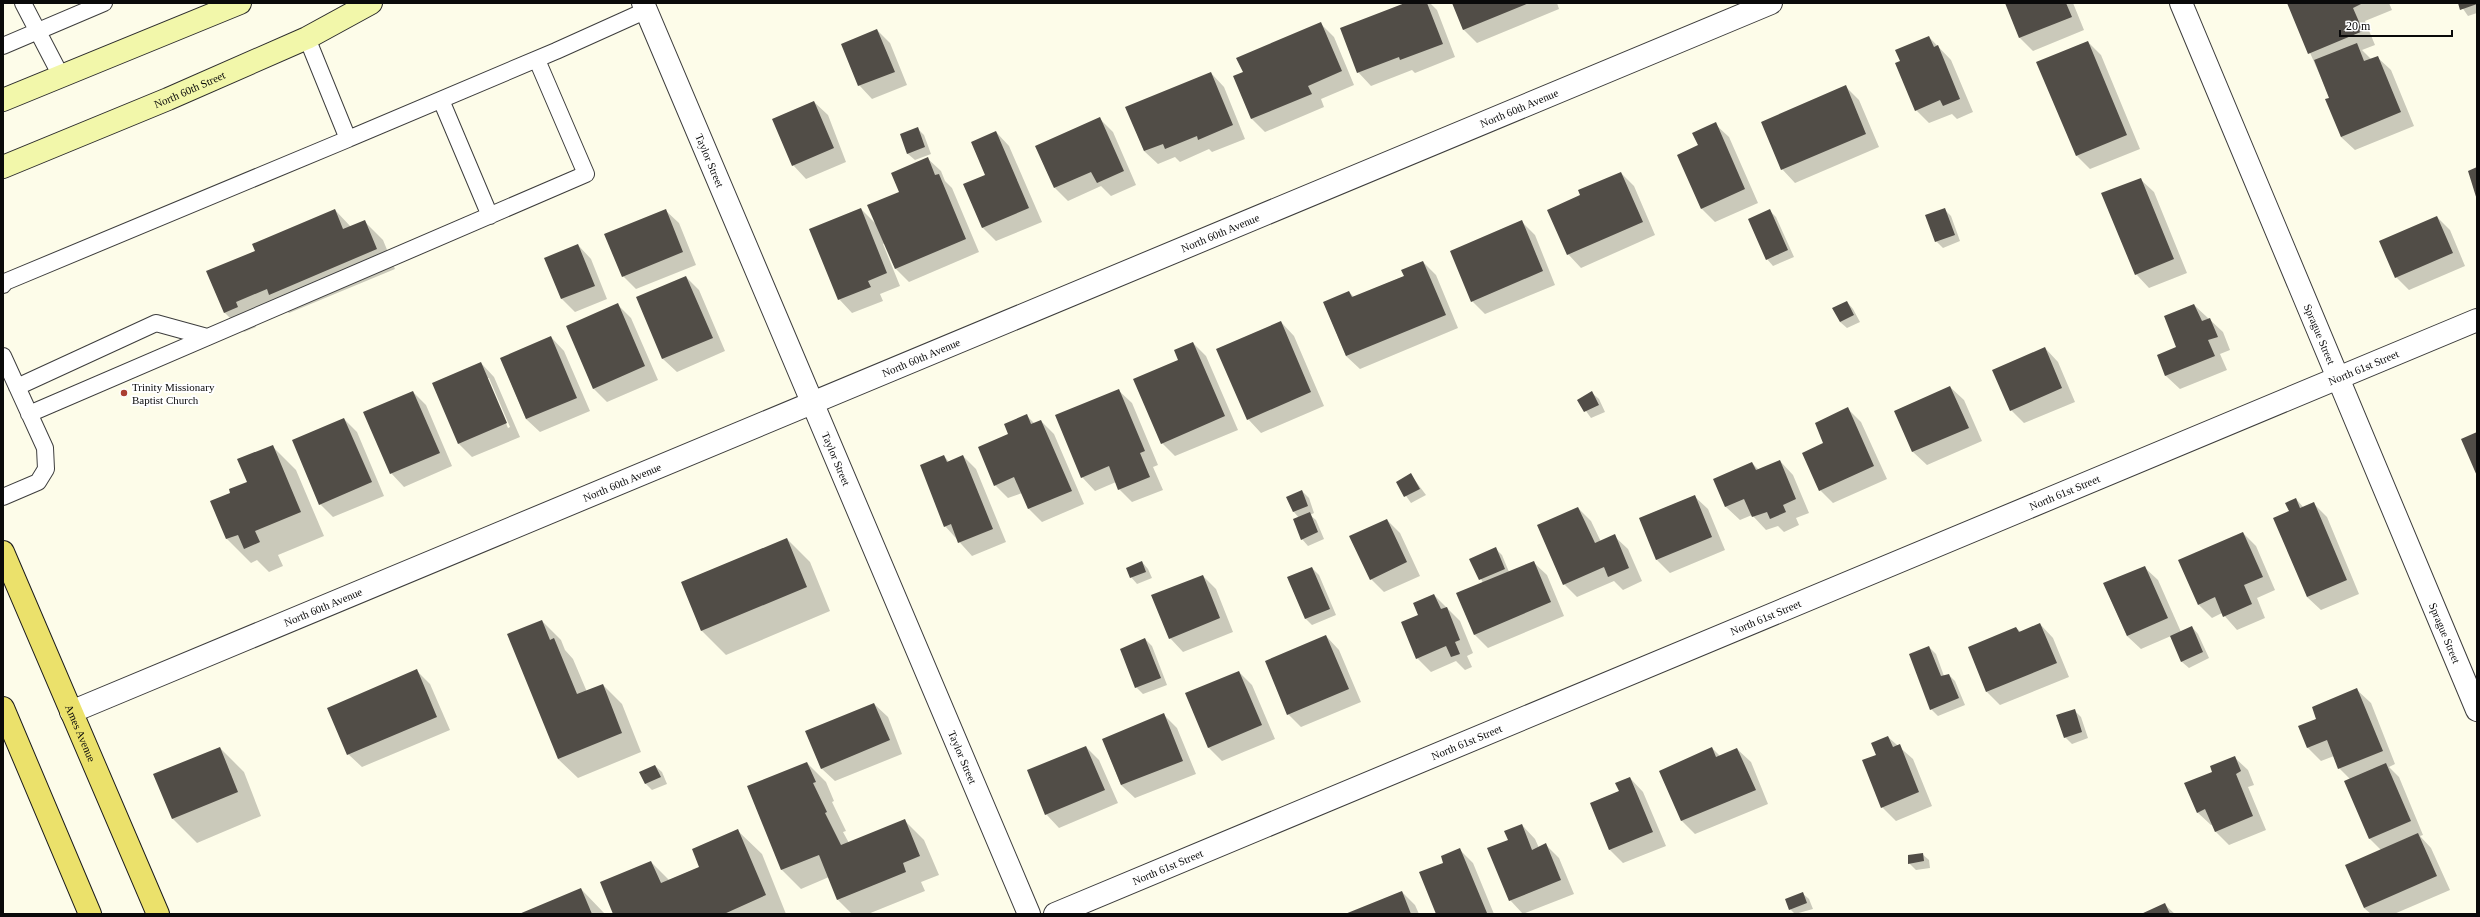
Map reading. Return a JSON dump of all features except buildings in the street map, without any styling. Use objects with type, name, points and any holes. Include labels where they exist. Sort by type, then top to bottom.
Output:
[{"type":"main road","points":[[3,100],[240,3]]},
{"type":"main road","name":"North 60th Street","points":[[3,166],[168,99],[308,38],[371,3]]},
{"type":"main road","name":"Ames Avenue","points":[[3,552],[158,914]]},
{"type":"main road","points":[[3,708],[9,737],[90,914]]},
{"type":"street","name":"North 60th Avenue","points":[[72,712],[1771,3]]},
{"type":"street","name":"Sprague Street","points":[[2181,3],[2477,710]]},
{"type":"street","name":"Taylor Street","points":[[645,6],[789,350],[814,403],[1029,914]]},
{"type":"street","name":"North 61st Street","points":[[1055,914],[2477,320]]},
{"type":"lane","points":[[23,3],[61,76]]},
{"type":"lane","points":[[3,46],[104,3]]},
{"type":"lane","points":[[3,285],[12,279],[537,60],[645,6]]},
{"type":"lane","points":[[308,38],[348,139]]},
{"type":"lane","points":[[29,414],[586,174],[537,60]]},
{"type":"lane","points":[[441,100],[490,216]]},
{"type":"lane","points":[[17,387],[156,323],[207,338]]},
{"type":"lane","points":[[3,356],[45,448],[46,469],[38,482],[3,497]]},
{"type":"place","name":"Trinity Missionary Baptist Church","points":[[124,393]]}]
